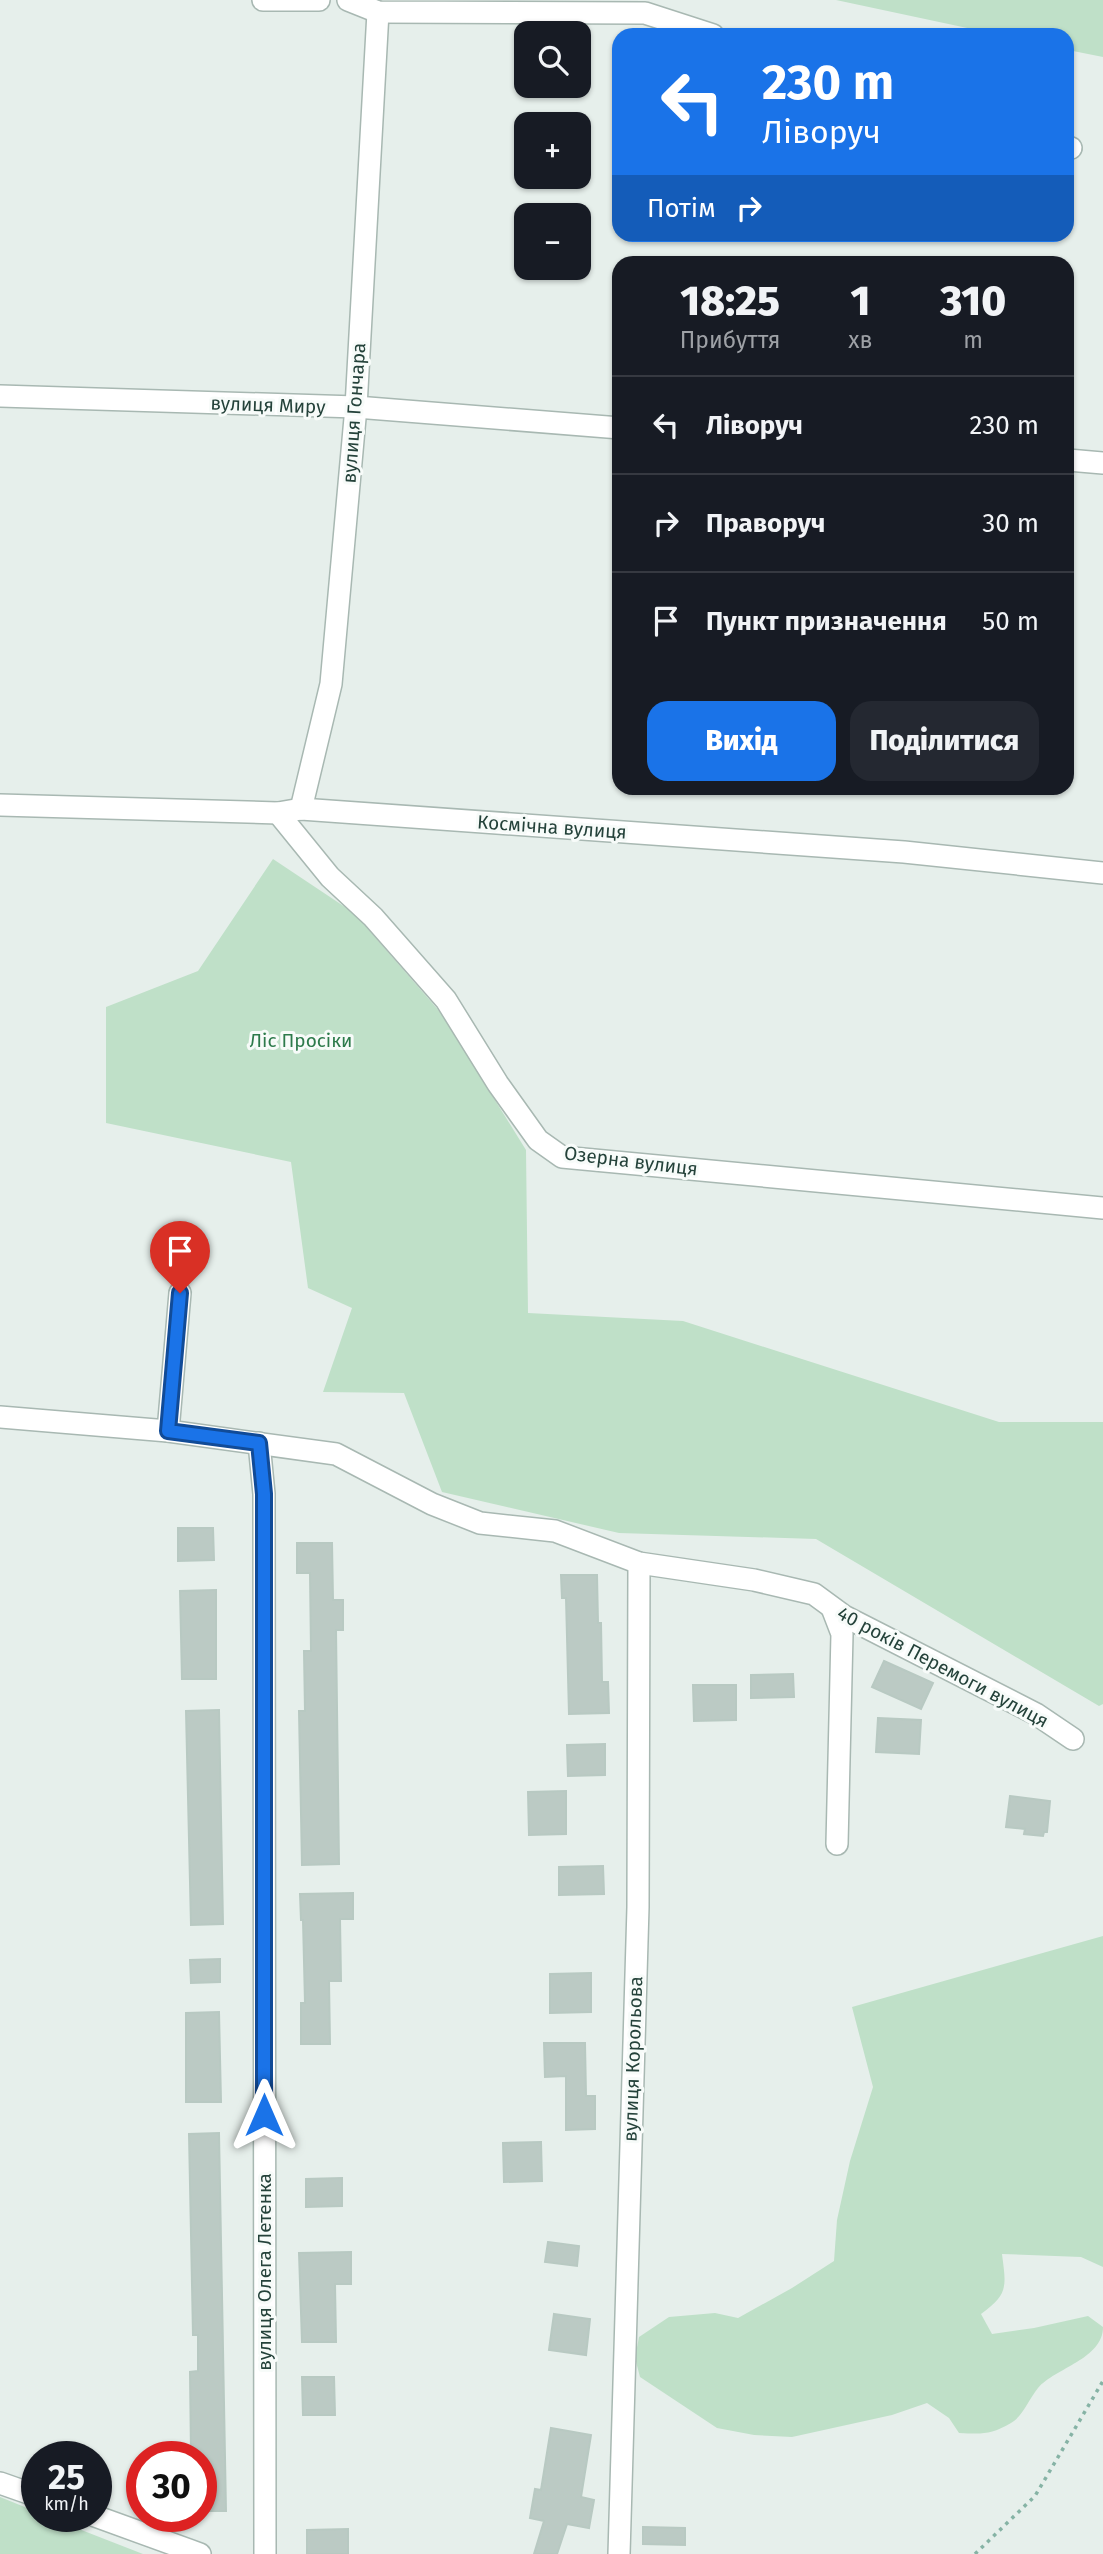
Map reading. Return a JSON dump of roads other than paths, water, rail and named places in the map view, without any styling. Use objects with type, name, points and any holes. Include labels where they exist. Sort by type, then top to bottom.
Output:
[{"type":"street","points":[[263,0],[319,0]]},
{"type":"street","points":[[348,0],[378,12],[645,13],[691,28]]},
{"type":"street","name":"вулиця Гончара","points":[[302,809],[331,684],[356,407],[378,12]]},
{"type":"street","name":"вулиця Миру","points":[[0,396],[356,407],[612,427]]},
{"type":"street","points":[[1074,461],[1103,463]]},
{"type":"street","name":"Космічна вулиця","points":[[0,805],[278,813],[302,809],[904,852],[1103,873]]},
{"type":"street","name":"Озерна вулиця","points":[[278,813],[330,877],[373,917],[446,1000],[498,1084],[538,1140],[562,1157],[1103,1208]]},
{"type":"street","points":[[168,1431],[180,1293]]},
{"type":"street","name":"40 років Перемоги вулиця","points":[[0,1417],[168,1431],[337,1454],[432,1504],[480,1523],[555,1531],[639,1563],[754,1580],[814,1594],[844,1616],[1036,1714],[1073,1739]]},
{"type":"street","name":"вулиця Олега Летенка","points":[[259,1443],[264,1494],[265,2554]]},
{"type":"street","name":"вулиця Корольова","points":[[619,2554],[638,1907],[639,1563]]},
{"type":"street","points":[[832,1608],[842,1634],[837,1844]]},
{"type":"street","points":[[0,2483],[21,2490]]},
{"type":"street","points":[[112,2522],[200,2554]]},
{"type":"park label","name":"Ліс Просіки","points":[[301,1040]]}]
